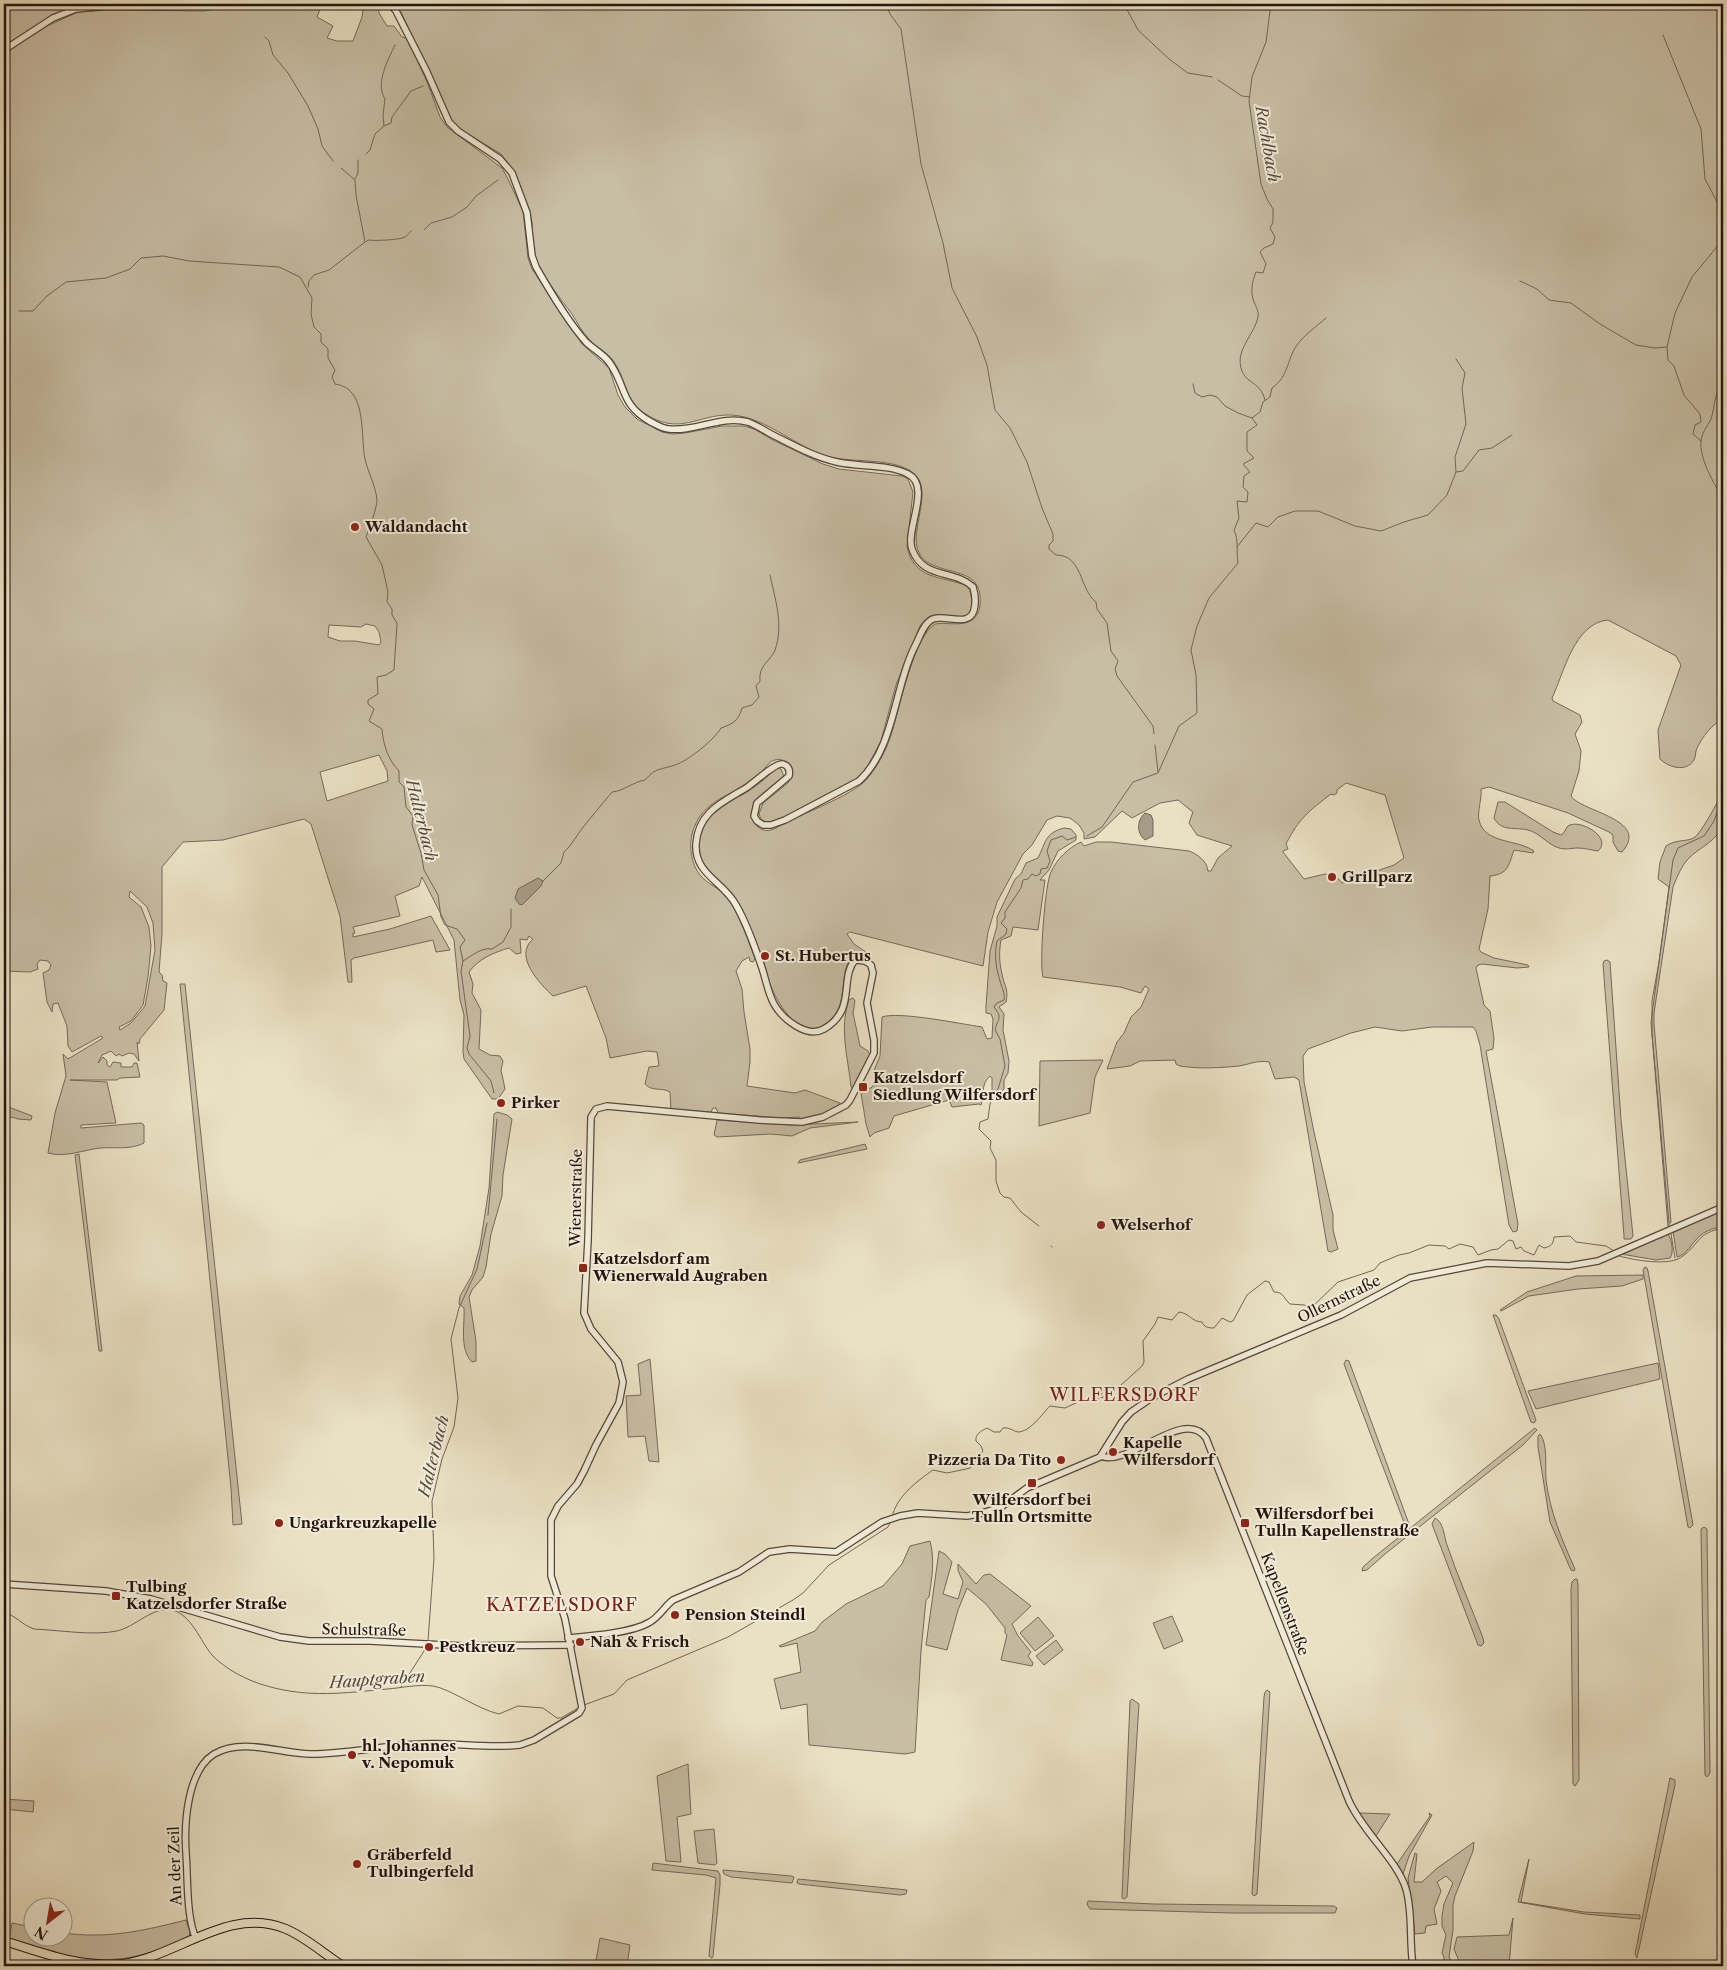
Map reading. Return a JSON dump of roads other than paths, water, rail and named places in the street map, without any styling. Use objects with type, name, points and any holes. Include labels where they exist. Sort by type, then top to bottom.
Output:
[{"type":"main road","points":[[4,1941],[62,1960],[97,1965],[140,1960],[164,1953],[238,1924],[257,1923],[275,1925],[300,1936],[343,1966]]},
{"type":"street","points":[[4,50],[53,18],[76,9],[105,6],[192,7],[220,4]]},
{"type":"street","name":"Wienerstraße","points":[[390,4],[427,72],[449,122],[458,132],[500,159],[508,168],[527,213],[532,256],[536,266],[581,335],[609,363],[630,406],[644,418],[669,429],[730,420],[748,422],[813,455],[838,463],[884,468],[909,474],[914,479],[918,488],[911,547],[920,564],[944,575],[960,578],[973,587],[975,607],[970,617],[965,619],[939,618],[927,623],[914,648],[903,677],[889,730],[868,773],[859,781],[785,820],[771,825],[763,825],[757,822],[754,816],[757,803],[789,776],[790,771],[787,766],[781,763],[775,765],[761,778],[714,807],[702,824],[698,835],[696,846],[700,866],[709,877],[724,888],[736,904],[758,955],[774,1003],[779,1012],[792,1023],[813,1032],[825,1029],[834,1021],[845,1004],[849,969],[852,963],[860,959],[871,965],[873,973],[867,1003],[874,1040],[874,1053],[855,1092],[846,1105],[835,1112],[812,1121],[802,1122],[607,1106],[599,1108],[592,1114],[590,1122],[584,1313],[591,1329],[618,1362],[623,1382],[621,1396],[616,1409],[577,1484],[560,1503],[552,1520],[551,1576],[571,1645],[581,1708]]},
{"type":"street","name":"Ollernstraße","points":[[1101,1456],[1122,1422],[1131,1412],[1153,1397],[1188,1379],[1342,1314],[1410,1278],[1487,1263],[1569,1266],[1598,1260],[1723,1207]]},
{"type":"street","name":"Kapellenstraße","points":[[1101,1456],[1109,1458],[1127,1453],[1180,1430],[1190,1428],[1202,1432],[1227,1488],[1349,1802],[1361,1823],[1399,1876],[1406,1890],[1413,1966]]},
{"type":"street","points":[[568,1638],[641,1627],[653,1621],[667,1604],[673,1600],[739,1572],[769,1552],[790,1549],[836,1552],[884,1521],[894,1517],[918,1513],[968,1516],[991,1511],[1011,1501],[1027,1488],[1101,1456]]},
{"type":"street","name":"Schulstraße","points":[[4,1584],[106,1591],[151,1599],[280,1637],[309,1641],[463,1646],[571,1645]]},
{"type":"street","name":"An der Zeil","points":[[196,1939],[190,1917],[185,1823],[195,1781],[205,1763],[215,1754],[231,1748],[249,1746],[298,1754],[423,1744],[515,1746],[534,1740],[581,1708]]},
{"type":"waterway","points":[[886,4],[890,14],[901,29],[921,164],[943,243],[952,288],[977,337],[987,365],[995,410],[1010,428],[1027,462],[1042,508],[1053,534],[1053,541],[1049,545],[1049,549],[1056,555],[1065,556],[1076,566],[1086,589],[1096,602],[1097,609],[1107,623],[1111,651],[1118,661],[1115,669],[1117,676],[1153,726],[1154,734]]},
{"type":"waterway","points":[[1124,4],[1138,30],[1169,59],[1188,73],[1212,77]]},
{"type":"waterway","name":"Rachlbach","points":[[1265,400],[1260,389],[1247,379],[1240,363],[1242,350],[1258,317],[1252,291],[1256,272],[1263,273],[1266,264],[1260,252],[1273,244],[1275,237],[1270,228],[1273,222],[1273,209],[1261,184],[1249,101],[1252,77],[1266,42],[1271,4]]},
{"type":"waterway","points":[[1663,35],[1701,129],[1705,179],[1723,213],[1721,242],[1692,277],[1675,313],[1667,347],[1668,360],[1674,366],[1684,395],[1700,414],[1701,422],[1695,425],[1693,434],[1701,441],[1702,455],[1705,463],[1723,499]]},
{"type":"waterway","points":[[265,37],[269,41],[273,55],[288,73],[308,106],[318,129],[322,146],[333,161]]},
{"type":"waterway","points":[[366,154],[370,150],[375,134],[384,126],[385,99],[381,86],[386,64],[395,45]]},
{"type":"waterway","points":[[1218,80],[1242,96],[1250,97]]},
{"type":"waterway","points":[[384,126],[391,123],[392,117],[411,91],[423,86]]},
{"type":"waterway","points":[[355,179],[358,173],[358,160]]},
{"type":"waterway","points":[[308,287],[309,281],[314,275],[329,270],[365,242],[355,180],[341,168]]},
{"type":"waterway","points":[[424,230],[431,223],[452,217],[467,207],[476,196],[498,180]]},
{"type":"waterway","points":[[366,242],[368,240],[402,238],[406,237],[411,231]]},
{"type":"waterway","name":"Halterbach","points":[[19,311],[33,311],[47,296],[66,282],[106,278],[130,269],[141,258],[163,256],[189,261],[279,267],[300,277],[312,298],[311,314],[314,327],[321,334],[321,342],[328,349],[328,358],[335,370],[332,377],[335,384],[346,387],[358,403],[365,459],[377,500],[366,537],[382,565],[388,592],[387,602],[392,609],[392,615],[397,623],[394,670],[386,675],[377,677],[378,694],[368,700],[368,704],[374,709],[369,721],[382,729],[387,752],[399,771],[399,782],[404,787],[406,807],[413,816],[412,825],[424,870],[438,895],[441,917],[445,925],[457,929],[465,940],[460,947],[463,961],[461,971],[470,1036],[467,1048],[469,1054],[491,1081],[494,1093]]},
{"type":"waterway","points":[[1520,281],[1537,289],[1549,300],[1571,303],[1600,324],[1636,345],[1655,348],[1667,347]]},
{"type":"waterway","name":"Rachlbach","points":[[1087,836],[1102,827],[1133,782],[1158,773],[1179,726],[1197,713],[1196,675],[1191,650],[1197,626],[1209,598],[1238,563],[1234,530],[1239,518],[1237,501],[1247,502],[1248,492],[1243,487],[1244,476],[1250,472],[1243,464],[1254,458],[1247,451],[1247,432],[1257,425],[1252,418],[1260,412],[1263,402],[1270,397],[1272,388],[1282,378],[1297,345],[1326,318]]},
{"type":"waterway","points":[[1237,547],[1256,523],[1268,527],[1278,517],[1295,511],[1318,511],[1355,526],[1381,531],[1428,515],[1447,495],[1456,472],[1455,457],[1466,424],[1462,388],[1465,373],[1456,359]]},
{"type":"waterway","points":[[1193,384],[1195,393],[1202,397],[1210,395],[1217,397],[1225,406],[1252,418]]},
{"type":"waterway","points":[[1701,441],[1711,419],[1717,393],[1723,385]]},
{"type":"waterway","points":[[1456,472],[1463,471],[1479,450],[1492,448],[1512,435]]},
{"type":"waterway","points":[[543,881],[561,863],[564,852],[612,792],[645,780],[656,771],[687,759],[718,733],[721,728],[735,721],[742,708],[752,705],[759,697],[756,686],[760,681],[763,667],[775,650],[779,631],[778,612],[770,575]]},
{"type":"waterway","points":[[1155,745],[1158,772]]},
{"type":"waterway","points":[[1669,1223],[1652,1035],[1652,1001],[1673,860],[1678,848],[1704,836],[1714,821],[1723,796]]},
{"type":"waterway","name":"Rachlbach","points":[[1039,1226],[1021,1212],[1010,1198],[1004,1197],[1000,1193],[996,1181],[996,1160],[990,1148],[991,1141],[979,1129],[980,1122],[988,1119],[990,1104],[994,1093],[998,1089],[1005,1066],[1000,1039],[995,1030],[999,1016],[994,1007],[997,1003],[1004,1000],[997,966],[996,946],[997,941],[1006,934],[1007,929],[1001,923],[1005,918],[1005,912],[1021,888],[1023,880],[1028,879],[1032,874],[1036,876],[1040,874],[1041,869],[1047,868],[1050,861],[1047,851],[1051,840],[1062,836],[1067,840],[1076,837]]},
{"type":"waterway","points":[[463,961],[480,951],[492,949],[503,942],[511,927],[511,909]]},
{"type":"waterway","name":"Halterbach","points":[[488,1215],[497,1119]]},
{"type":"waterway","name":"Halterbach","points":[[428,1641],[434,1558],[432,1501],[442,1459],[454,1427],[458,1398],[451,1339],[459,1308],[477,1269],[487,1223]]},
{"type":"waterway","points":[[1619,1256],[1652,1262],[1670,1261],[1683,1256],[1703,1236],[1723,1228]]},
{"type":"waterway","points":[[1671,1234],[1675,1258]]},
{"type":"waterway","name":"Hauptgraben","points":[[892,1517],[894,1509],[903,1496],[933,1470],[947,1473],[970,1468],[983,1451],[976,1441],[977,1435],[983,1430],[987,1428],[994,1432],[1000,1432],[1005,1428],[1018,1432],[1022,1431],[1040,1418],[1050,1406],[1065,1408],[1080,1401],[1104,1397],[1121,1385],[1142,1366],[1144,1362],[1143,1341],[1158,1317],[1172,1320],[1179,1312],[1202,1322],[1206,1327],[1214,1328],[1222,1318],[1230,1322],[1233,1321],[1247,1295],[1265,1281],[1269,1282],[1274,1292],[1282,1294],[1290,1304],[1304,1305],[1311,1308],[1338,1282],[1374,1270],[1380,1263],[1429,1245],[1445,1246],[1449,1249],[1460,1244],[1473,1247],[1478,1255],[1498,1249],[1509,1240],[1513,1241],[1516,1249],[1521,1247],[1524,1251],[1534,1255],[1539,1245],[1544,1248],[1549,1246],[1553,1243],[1554,1237],[1570,1236],[1576,1242],[1606,1246],[1614,1251]]},
{"type":"waterway","name":"Rachlbach","points":[[1099,1398],[1105,1388]]},
{"type":"waterway","name":"Hauptgraben","points":[[584,1705],[614,1694],[627,1680],[728,1637],[793,1600],[803,1593],[829,1565],[888,1527],[891,1521]]},
{"type":"waterway","name":"Hauptgraben","points":[[4,1612],[34,1629],[97,1633],[124,1629],[158,1611],[172,1610],[185,1617],[212,1655],[223,1665],[252,1681],[282,1690],[327,1694],[433,1686],[499,1714],[518,1706],[543,1708],[557,1718],[561,1718],[578,1708]]},
{"type":"waterway","points":[[401,1687],[426,1648]]},
{"type":"place","name":"Waldandacht","points":[[355,527]]},
{"type":"place","name":"Grillparz","points":[[1332,877]]},
{"type":"place","name":"St. Hubertus","points":[[765,956]]},
{"type":"place","name":"Katzelsdorf Siedlung Wilfersdorf","points":[[863,1087]]},
{"type":"place","name":"Pirker","points":[[501,1103]]},
{"type":"place","name":"Welserhof","points":[[1101,1225]]},
{"type":"place","name":"Katzelsdorf am Wienerwald Augraben","points":[[583,1268]]},
{"type":"place","name":"Kapelle Wilfersdorf","points":[[1113,1452]]},
{"type":"place","name":"Pizzeria Da Tito","points":[[1061,1460]]},
{"type":"place","name":"Wilfersdorf bei Tulln Ortsmitte","points":[[1032,1483]]},
{"type":"place","name":"Ungarkreuzkapelle","points":[[279,1523]]},
{"type":"place","name":"Wilfersdorf bei Tulln Kapellenstraße","points":[[1245,1523]]},
{"type":"place","name":"Tulbing Katzelsdorfer Straße","points":[[116,1596]]},
{"type":"place","name":"Pension Steindl","points":[[675,1615]]},
{"type":"place","name":"Nah & Frisch","points":[[580,1642]]},
{"type":"place","name":"Pestkreuz","points":[[429,1647]]},
{"type":"place","name":"hl. Johannes v. Nepomuk","points":[[352,1755]]},
{"type":"place","name":"Gräberfeld Tulbingerfeld","points":[[357,1864]]},
{"type":"district","name":"WILFERSDORF","points":[[1125,1395]]},
{"type":"district","name":"KATZELSDORF","points":[[562,1605]]}]
